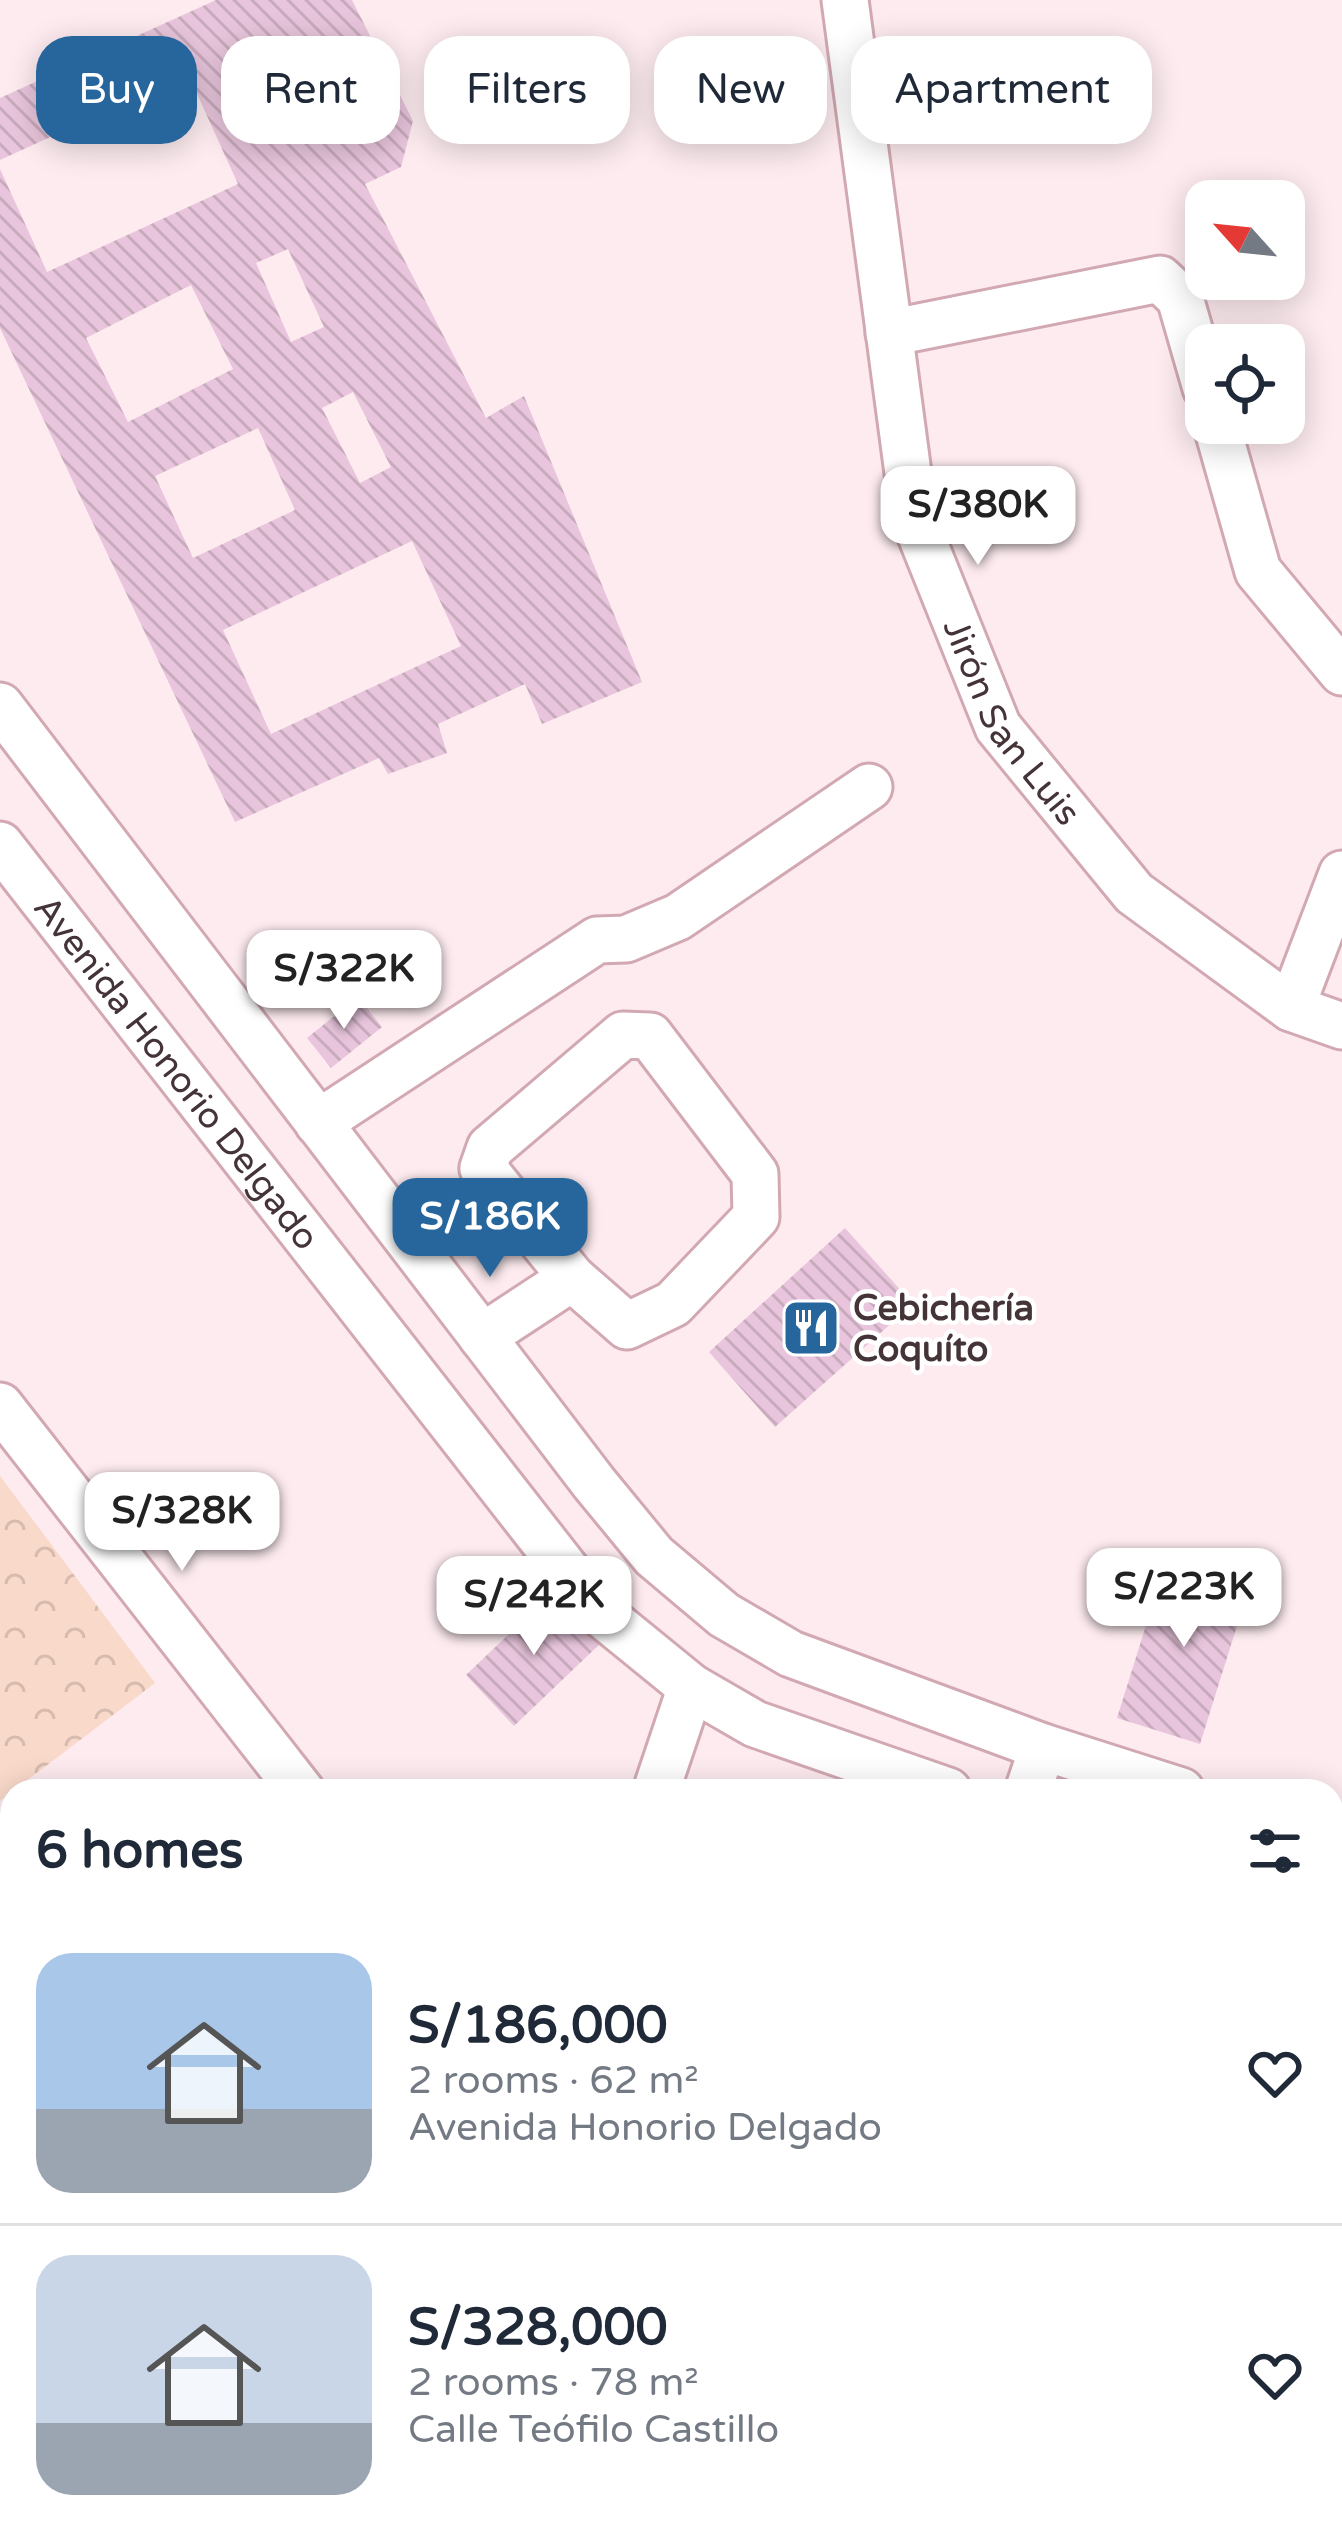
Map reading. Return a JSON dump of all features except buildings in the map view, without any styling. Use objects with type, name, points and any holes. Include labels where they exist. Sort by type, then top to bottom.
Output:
[{"type":"street","name":"Jirón San Luis","points":[[845,0],[914,518],[998,727],[1134,893],[1291,1008],[1342,1026]]},
{"type":"street","points":[[890,333],[1160,279],[1180,298],[1188,324]]},
{"type":"street","points":[[1222,444],[1258,571],[1342,672]]},
{"type":"street","points":[[4,720],[654,1556],[724,1615],[814,1663],[1143,1779]]},
{"type":"street","points":[[318,1123],[597,940],[626,939],[678,917],[869,787]]},
{"type":"street","name":"Avenida Honorio Delgado","points":[[0,845],[599,1612],[691,1687],[755,1724],[913,1779]]},
{"type":"street","points":[[1291,1008],[1342,874]]},
{"type":"street","points":[[623,1035],[650,1036],[755,1174],[756,1217],[673,1304],[627,1326],[572,1278],[483,1168],[490,1148],[623,1035]]},
{"type":"street","points":[[482,1337],[572,1278]]},
{"type":"street","points":[[0,1406],[292,1779]]},
{"type":"street","points":[[660,1779],[691,1687]]},
{"type":"street","points":[[1032,1779],[1043,1747]]},
{"type":"green space","points":[[0,1476],[155,1683],[29,1779],[0,1779]]},
{"type":"place","name":"Cebichería Coquíto","points":[[811,1328]]}]
